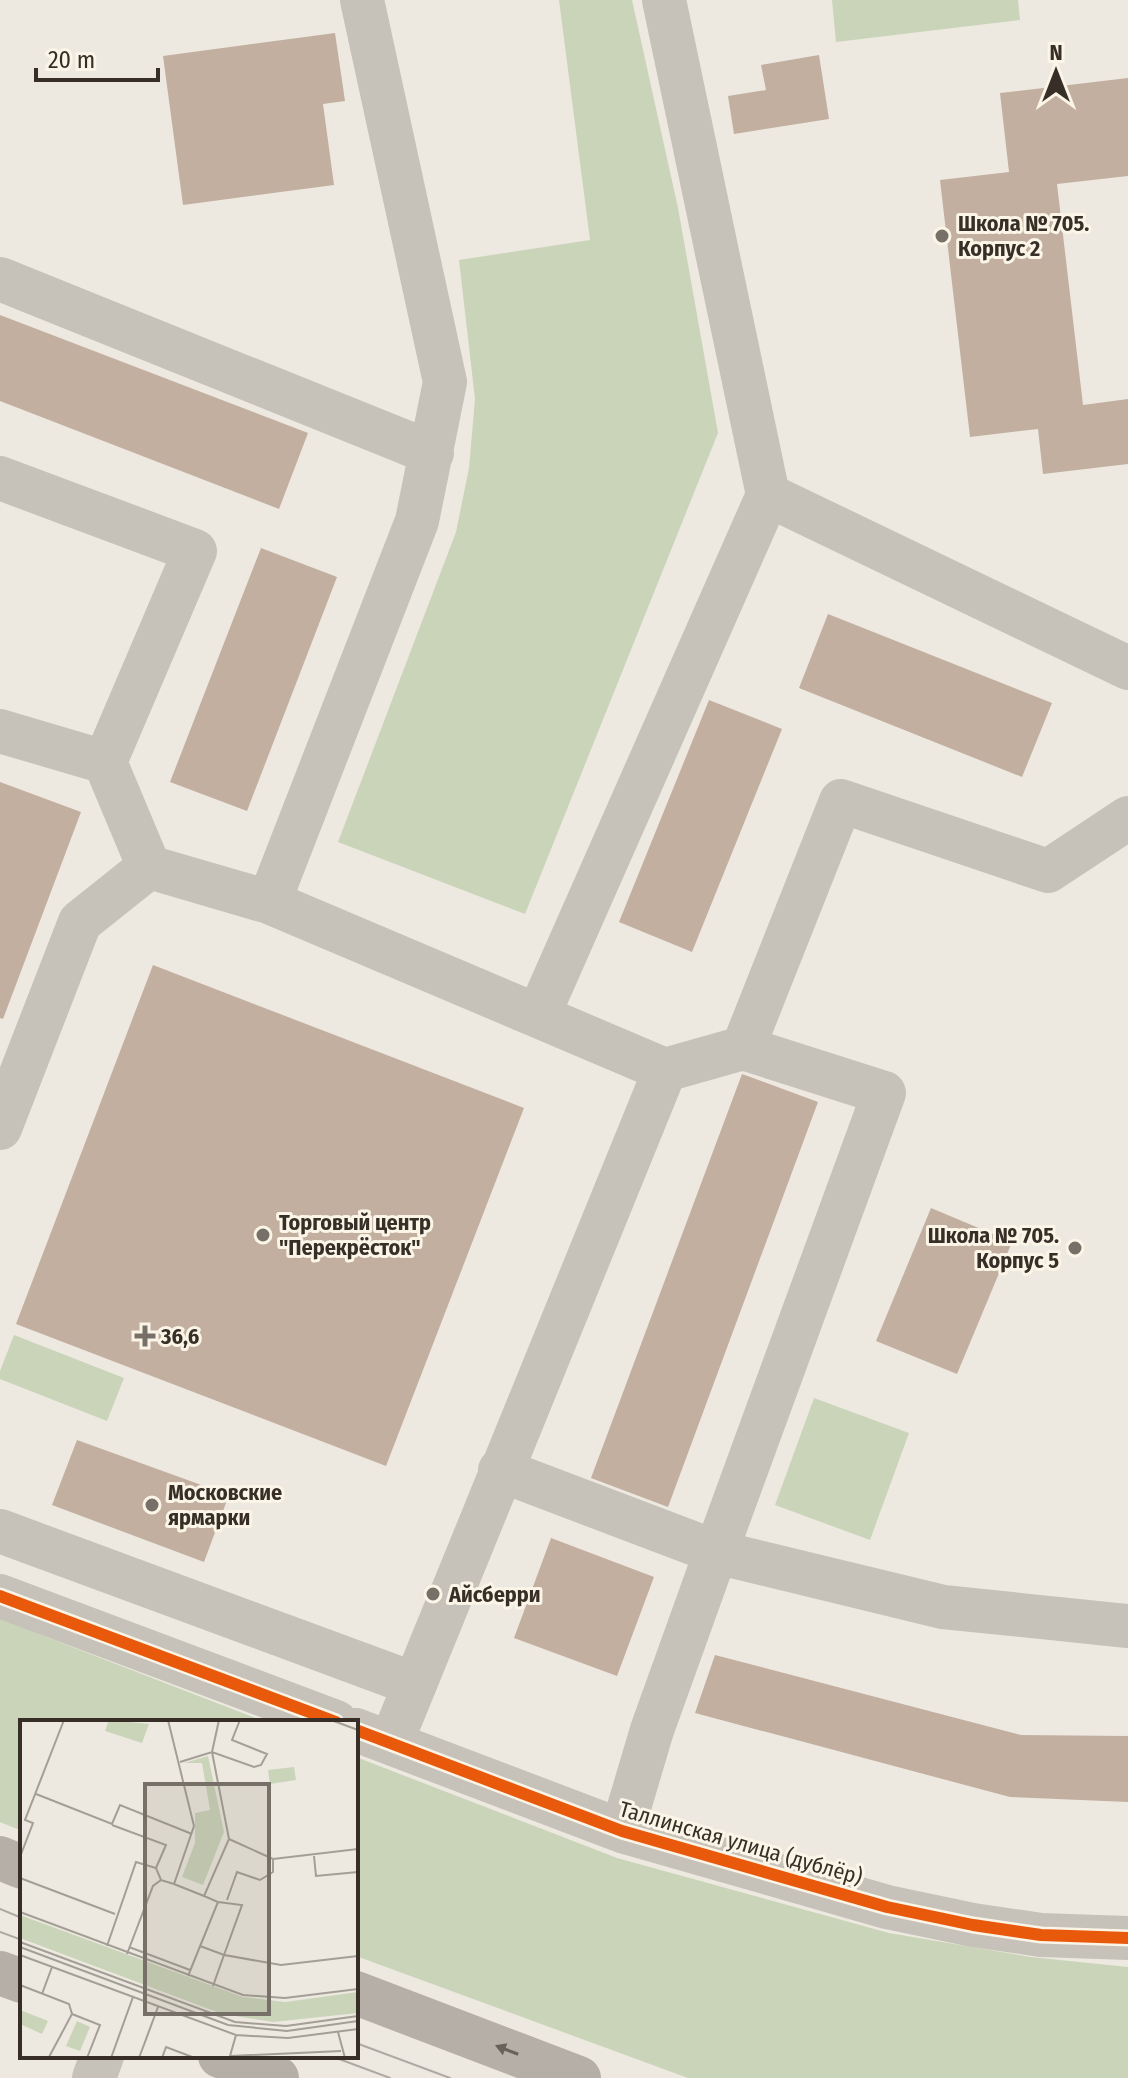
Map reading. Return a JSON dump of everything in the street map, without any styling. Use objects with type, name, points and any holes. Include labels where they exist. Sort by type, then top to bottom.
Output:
[{"type":"main road","points":[[0,1858],[20,1866]]},
{"type":"main road","points":[[0,1973],[20,1980]]},
{"type":"main road","points":[[358,1994],[579,2078]]},
{"type":"main road","points":[[225,2058],[277,2078]]},
{"type":"street","points":[[269,902],[417,521],[445,382],[362,0]]},
{"type":"street","points":[[538,1016],[768,495],[664,0]]},
{"type":"street","points":[[0,279],[432,453]]},
{"type":"street","points":[[0,478],[195,551],[105,762],[149,867]]},
{"type":"street","points":[[768,495],[1128,668]]},
{"type":"street","points":[[0,731],[105,762]]},
{"type":"street","points":[[743,1048],[841,801],[1048,871],[1128,818]]},
{"type":"street","points":[[149,867],[269,902],[665,1070],[743,1048],[884,1093],[652,1730],[622,1831]]},
{"type":"street","points":[[0,1128],[80,922],[149,867]]},
{"type":"street","points":[[374,1736],[414,1684],[665,1070]]},
{"type":"street","points":[[500,1470],[716,1552],[943,1607],[1128,1626]]},
{"type":"street","points":[[0,1531],[414,1684]]},
{"type":"street","points":[[0,1596],[331,1720]]},
{"type":"street","name":"Таллинская улица (дублёр)","points":[[374,1736],[622,1831],[887,1907],[1041,1935],[1128,1938]]},
{"type":"street","points":[[94,2078],[101,2058]]},
{"type":"green space","points":[[559,0],[632,0],[678,208],[718,433],[525,914],[338,842],[456,532],[469,468],[475,399],[459,260],[590,240]]},
{"type":"green space","points":[[832,0],[1018,0],[1020,20],[836,42]]},
{"type":"green space","points":[[14,1335],[124,1378],[107,1421],[0,1379],[0,1371]]},
{"type":"green space","points":[[814,1398],[909,1433],[870,1540],[775,1505]]},
{"type":"green space","points":[[0,1619],[261,1720],[20,1720],[20,1830],[0,1822]]},
{"type":"green space","points":[[358,1758],[617,1858],[889,1933],[1031,1957],[1128,1967],[1128,2078],[688,2078],[358,1957]]},
{"type":"building","points":[[335,33],[345,101],[323,104],[334,185],[183,205],[163,56]]},
{"type":"building","points":[[819,55],[829,119],[734,134],[728,96],[766,90],[761,65]]},
{"type":"building","points":[[1128,78],[1128,176],[1057,184],[1083,405],[1128,399],[1128,464],[1043,474],[1038,429],[970,437],[940,180],[1009,172],[1000,93]]},
{"type":"building","points":[[0,315],[308,433],[279,509],[0,401]]},
{"type":"building","points":[[261,548],[337,577],[247,811],[170,782]]},
{"type":"building","points":[[828,614],[1052,703],[1022,777],[799,688]]},
{"type":"building","points":[[709,700],[782,729],[692,952],[619,922]]},
{"type":"building","points":[[0,782],[81,812],[3,1019],[0,1018]]},
{"type":"building","name":"Торговый центр \"Перекрёсток\"","points":[[153,965],[524,1108],[386,1466],[16,1324]]},
{"type":"building","points":[[742,1074],[818,1102],[668,1507],[591,1478]]},
{"type":"building","points":[[931,1208],[1012,1242],[957,1374],[876,1341]]},
{"type":"building","name":"Московские ярмарки","points":[[77,1440],[229,1495],[204,1562],[52,1505]]},
{"type":"building","points":[[551,1538],[654,1577],[617,1676],[514,1638]]},
{"type":"building","points":[[715,1655],[1021,1735],[1128,1736],[1128,1802],[1010,1797],[695,1713]]},
{"type":"tram line","points":[[0,1909],[20,1917]]},
{"type":"tram line","points":[[0,1932],[20,1939]]},
{"type":"tram line","points":[[358,2044],[450,2078]]},
{"type":"tram line","points":[[336,2058],[390,2078]]},
{"type":"cycle path","points":[[0,1596],[331,1720]]},
{"type":"cycle path","points":[[358,1731],[622,1831],[887,1907],[1041,1935],[1128,1938]]},
{"type":"place","name":"Школа № 705. Корпус 2","points":[[942,236]]},
{"type":"place","name":"Торговый центр \"Перекрёсток\"","points":[[263,1235]]},
{"type":"place","name":"Школа № 705. Корпус 5","points":[[1075,1248]]},
{"type":"place","name":"36,6","points":[[145,1336]]},
{"type":"place","name":"Московские ярмарки","points":[[152,1505]]},
{"type":"place","name":"Айсберри","points":[[433,1594]]}]
